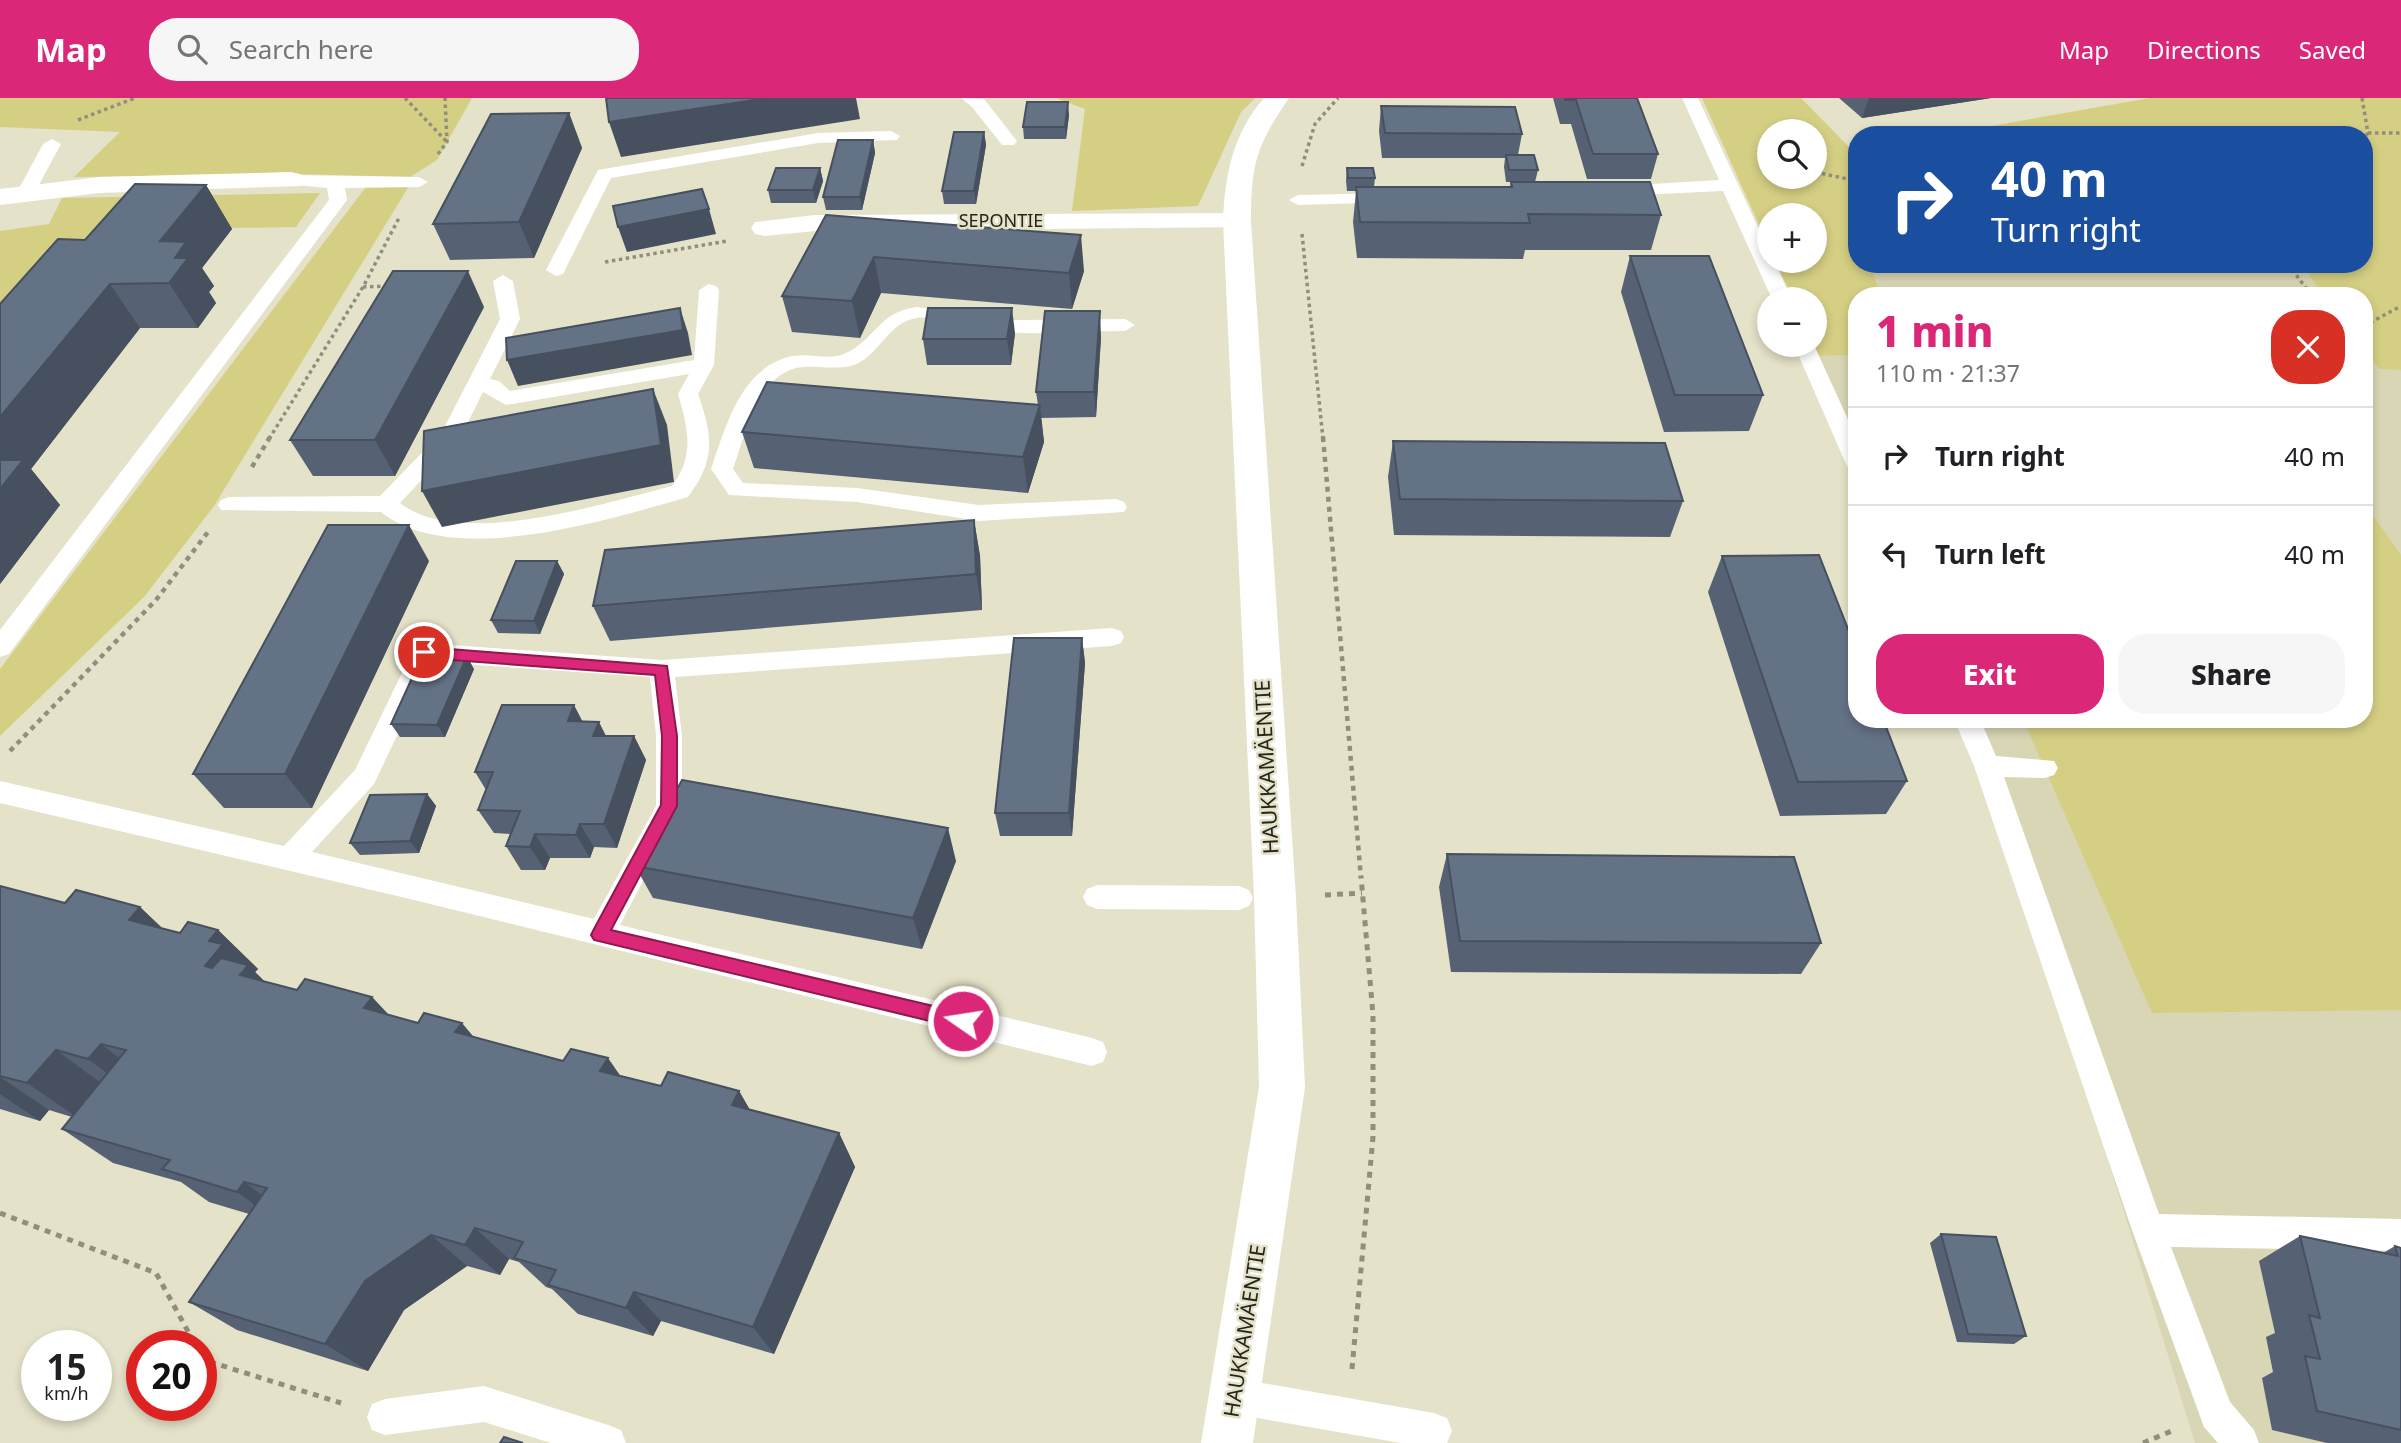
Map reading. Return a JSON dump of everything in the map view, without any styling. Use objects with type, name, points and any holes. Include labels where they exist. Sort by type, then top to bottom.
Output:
[{"type":"street","name":"HAUKKAMÄENTIE","points":[[1227,1443],[1282,1087],[1274,883],[1237,221],[1240,166],[1261,114],[1277,98]]},
{"type":"street","points":[[12,196],[99,185],[291,180]]},
{"type":"street","name":"SEPONTIE","points":[[765,228],[815,223],[1237,221]]},
{"type":"lane","points":[[969,98],[978,103],[1008,141]]},
{"type":"lane","points":[[1690,98],[1776,287]]},
{"type":"lane","points":[[556,270],[604,174],[818,138],[891,136]]},
{"type":"lane","points":[[12,196],[52,144]]},
{"type":"lane","points":[[291,180],[335,183],[422,176]]},
{"type":"lane","points":[[0,648],[327,217],[338,200],[335,183]]},
{"type":"lane","points":[[1606,191],[1728,185]]},
{"type":"lane","points":[[1298,200],[1403,198]]},
{"type":"lane","points":[[386,504],[451,435],[474,385],[510,319],[503,281]]},
{"type":"lane","points":[[229,505],[386,504],[406,520],[443,529],[529,530],[680,492],[696,473],[701,433],[688,394],[704,365],[709,290]]},
{"type":"lane","points":[[1116,507],[979,513],[857,495],[737,490],[722,469],[744,410],[762,380],[788,364],[846,360],[872,348],[884,327],[908,314],[951,316],[991,325],[1125,325]]},
{"type":"lane","points":[[1809,357],[1848,444]]},
{"type":"lane","points":[[474,385],[492,386],[506,398],[704,365]]},
{"type":"lane","points":[[292,856],[365,777],[424,652],[662,670],[1112,637]]},
{"type":"lane","points":[[600,935],[669,806],[669,736],[662,670]]},
{"type":"lane","points":[[1971,728],[1987,766],[2148,1230],[2217,1414],[2241,1443]]},
{"type":"lane","points":[[1987,766],[2045,768]]},
{"type":"lane","points":[[0,792],[292,856],[600,935],[1092,1052]]},
{"type":"lane","points":[[1097,897],[1239,898]]},
{"type":"lane","points":[[2148,1230],[2401,1235]]},
{"type":"lane","points":[[1234,1396],[1434,1431]]},
{"type":"lane","points":[[386,1417],[484,1404],[608,1443]]},
{"type":"path","points":[[52,144],[79,119],[135,98]]},
{"type":"path","points":[[405,98],[447,142]]},
{"type":"path","points":[[9,752],[156,600],[229,505],[363,287],[422,176],[447,142],[445,98]]},
{"type":"path","points":[[1338,98],[1315,124],[1300,172],[1298,200],[1313,324],[1373,1015],[1373,1137],[1349,1415]]},
{"type":"path","points":[[2362,98],[2367,126]]},
{"type":"path","points":[[2373,133],[2401,133]]},
{"type":"path","points":[[1827,175],[1848,179]]},
{"type":"path","points":[[2373,321],[2401,306]]},
{"type":"path","points":[[1315,895],[1362,893]]},
{"type":"path","points":[[0,1213],[156,1273],[187,1330]]},
{"type":"path","points":[[217,1364],[386,1417]]},
{"type":"shaded area","points":[[0,98],[472,98],[437,160],[410,177],[296,174],[74,177],[120,132],[0,127]]},
{"type":"shaded area","points":[[1056,98],[1255,98],[1241,112],[1198,206],[1072,211],[1085,109]]},
{"type":"shaded area","points":[[1702,98],[1801,98],[1822,119],[1757,119],[1757,189],[1827,189],[1827,125],[1848,146],[1848,273],[1873,273],[1878,287],[1848,287],[1848,355],[1827,356],[1827,287],[1787,287],[1781,273],[1827,273],[1827,203],[1757,203],[1757,220]]},
{"type":"shaded area","points":[[2150,98],[2401,98],[2401,370],[2379,369],[2373,361],[2373,287],[2318,287],[2307,273],[2373,273],[2373,126],[1991,126]]},
{"type":"shaded area","points":[[409,186],[214,506],[144,597],[0,736],[0,669],[366,187]]},
{"type":"shaded area","points":[[320,193],[296,227],[163,229],[0,389],[0,231],[49,224],[62,198]]},
{"type":"shaded area","points":[[1873,273],[2307,273],[2318,287],[1878,287]]},
{"type":"shaded area","points":[[1848,355],[1848,428],[1818,357]]},
{"type":"shaded area","points":[[2373,361],[2379,369],[2401,370],[2401,1443],[2195,1443],[1987,766],[1972,728],[2373,728]]},
{"type":"shaded area","points":[[2373,516],[2401,555],[2401,1010],[2152,1013],[2027,728],[2373,728]]},
{"type":"building","points":[[606,98],[768,98],[609,122]]},
{"type":"building","points":[[1565,98],[1637,98],[1658,154],[1593,154],[1576,100]]},
{"type":"building","points":[[1027,102],[1068,102],[1065,127],[1023,127]]},
{"type":"building","points":[[1381,106],[1515,107],[1522,134],[1385,133]]},
{"type":"building","points":[[569,113],[519,222],[433,224],[491,114]]},
{"type":"building","points":[[954,132],[984,132],[974,191],[942,191]]},
{"type":"building","points":[[838,140],[873,140],[860,197],[823,197]]},
{"type":"building","points":[[1506,155],[1534,155],[1538,170],[1509,170]]},
{"type":"building","points":[[776,168],[820,168],[813,190],[768,190]]},
{"type":"building","points":[[1347,168],[1373,168],[1375,178],[1348,178]]},
{"type":"building","points":[[1511,182],[1650,182],[1661,215],[1528,214],[1530,223],[1360,222],[1356,187],[1512,187]]},
{"type":"building","points":[[135,184],[206,185],[160,241],[186,242],[175,258],[188,258],[169,283],[110,284],[0,417],[0,304],[58,239],[85,240]]},
{"type":"building","points":[[702,189],[709,209],[618,227],[613,206]]},
{"type":"building","points":[[826,215],[1081,235],[1069,273],[874,257],[852,301],[782,296]]},
{"type":"building","points":[[1630,256],[1709,256],[1763,395],[1675,395]]},
{"type":"building","points":[[393,271],[468,271],[375,440],[290,440]]},
{"type":"building","points":[[680,308],[683,330],[507,360],[506,338]]},
{"type":"building","points":[[928,308],[1012,308],[1007,339],[923,339]]},
{"type":"building","points":[[1045,311],[1100,311],[1094,392],[1036,392]]},
{"type":"building","points":[[767,382],[1040,405],[1023,457],[742,432]]},
{"type":"building","points":[[653,389],[661,445],[422,491],[424,431]]},
{"type":"building","points":[[1393,441],[1665,443],[1683,501],[1400,499]]},
{"type":"building","points":[[0,460],[23,460],[0,489]]},
{"type":"building","points":[[974,520],[976,574],[593,606],[605,550]]},
{"type":"building","points":[[328,525],[409,525],[285,774],[193,774]]},
{"type":"building","points":[[1819,555],[1848,629],[1848,728],[1886,728],[1907,781],[1798,782],[1722,556]]},
{"type":"building","points":[[516,561],[557,561],[534,621],[491,620]]},
{"type":"building","points":[[1014,638],[1082,638],[1069,813],[995,813]]},
{"type":"building","points":[[422,656],[467,656],[437,725],[391,724]]},
{"type":"building","points":[[502,705],[574,705],[568,721],[599,722],[593,736],[634,736],[604,824],[580,824],[576,835],[535,834],[530,847],[506,846],[520,811],[478,810],[493,772],[475,772]]},
{"type":"building","points":[[682,780],[948,828],[913,918],[635,866]]},
{"type":"building","points":[[427,794],[410,841],[350,843],[370,795]]},
{"type":"building","points":[[1447,854],[1794,857],[1821,943],[1460,941]]},
{"type":"building","points":[[0,886],[65,903],[76,890],[140,907],[129,920],[180,933],[188,922],[218,930],[209,941],[223,944],[205,966],[212,968],[221,958],[248,965],[240,975],[297,990],[305,979],[372,997],[364,1008],[418,1023],[424,1013],[462,1023],[455,1032],[563,1061],[571,1049],[608,1058],[600,1071],[661,1086],[668,1072],[739,1091],[732,1105],[839,1133],[753,1327],[634,1292],[626,1308],[548,1285],[556,1270],[514,1258],[523,1242],[475,1228],[465,1245],[431,1235],[365,1281],[325,1344],[189,1302],[267,1188],[244,1182],[237,1192],[162,1169],[170,1160],[62,1129],[126,1050],[101,1044],[88,1059],[56,1050],[27,1083],[0,1076]]},
{"type":"building","points":[[1941,1234],[1996,1237],[2026,1336],[1968,1334]]},
{"type":"building","points":[[2300,1236],[2398,1256],[2395,1246],[2401,1248],[2401,1430],[2317,1411],[2305,1356],[2320,1359],[2309,1315],[2320,1318]]},
{"type":"building","points":[[504,1437],[523,1443],[500,1443]]},
{"type":"route","points":[[424,652],[662,670],[669,736],[669,806],[600,935],[963,1021]]}]
